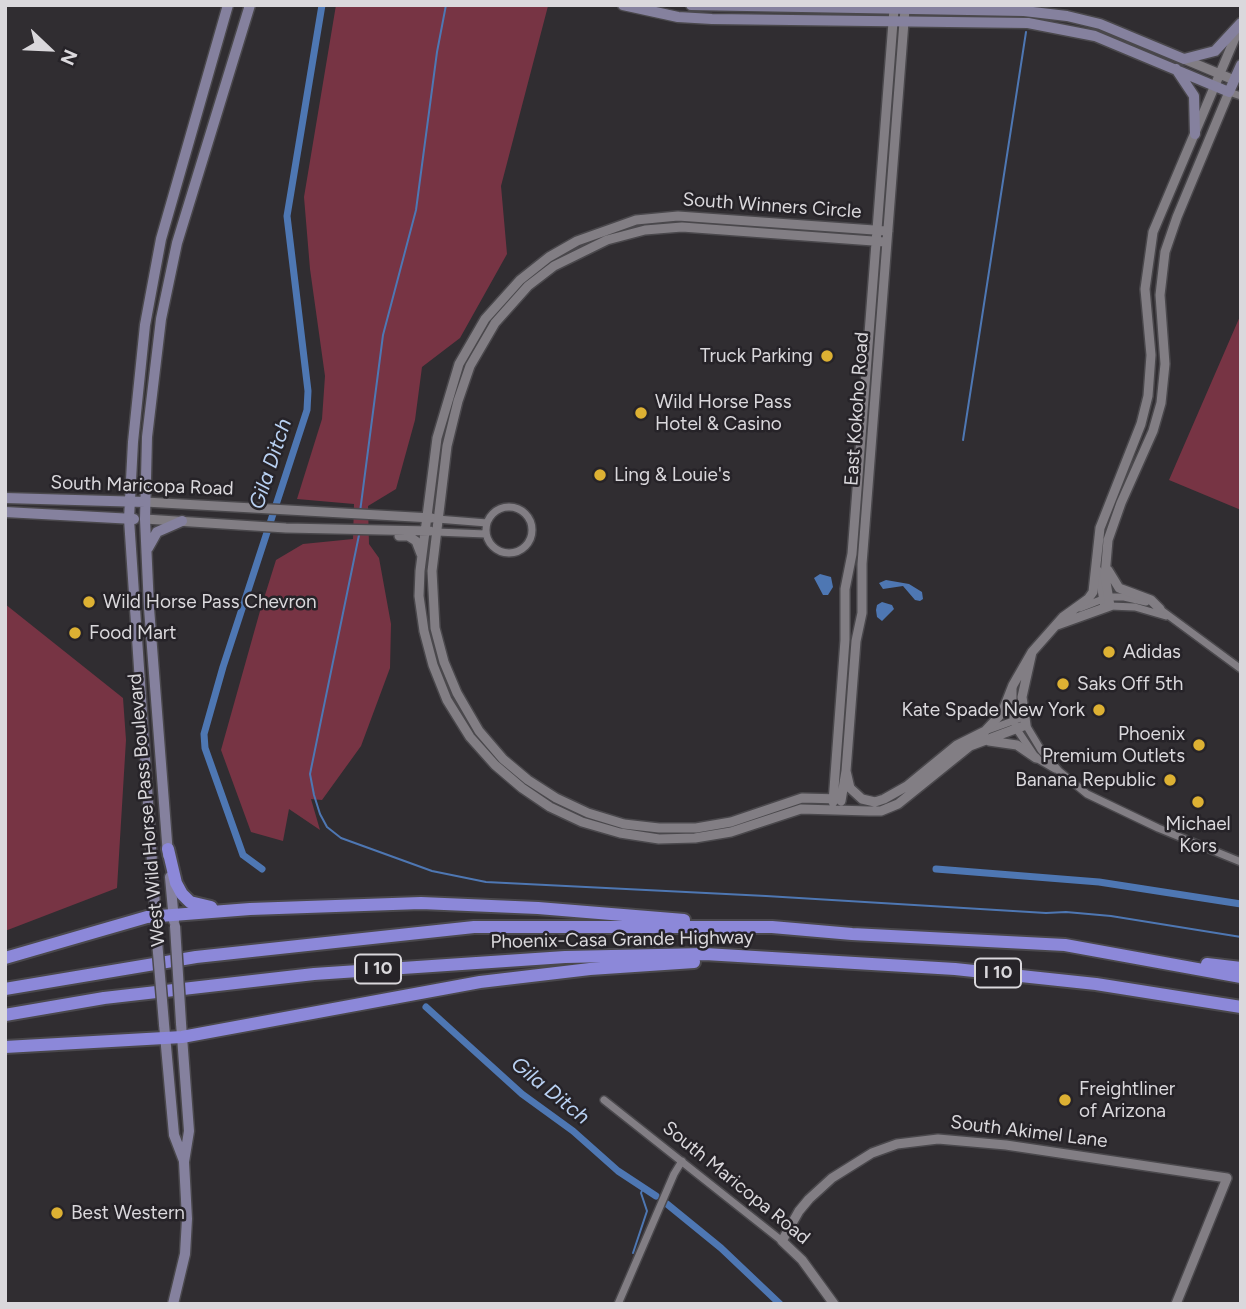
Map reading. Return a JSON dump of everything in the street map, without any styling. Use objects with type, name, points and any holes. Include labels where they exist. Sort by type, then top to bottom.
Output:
[{"type":"highway","points":[[168,849],[176,883],[182,894],[190,902],[208,907],[250,909],[421,903],[538,908],[772,927]]},
{"type":"highway","points":[[5,958],[156,923],[250,909]]},
{"type":"highway","name":"Phoenix-Casa Grande Highway","points":[[5,989],[196,957],[474,928],[772,927],[1065,945],[1151,959]]},
{"type":"highway","name":"Phoenix-Casa Grande Highway","points":[[5,1016],[104,998],[314,974],[565,957],[705,954],[990,972],[1107,986],[1241,1007]]},
{"type":"highway","points":[[5,1047],[182,1037],[480,982],[590,969],[753,957]]},
{"type":"highway","points":[[1151,959],[1241,968]]},
{"type":"highway","name":"I 10","points":[[1151,959],[1241,977]]},
{"type":"main road","name":"West Wild Horse Pass Boulevard","points":[[184,1161],[174,1135],[164,1039],[129,501],[145,325],[161,239],[228,5]]},
{"type":"main road","name":"West Wild Horse Pass Boulevard","points":[[184,1161],[189,1131],[146,551],[148,424],[161,319],[177,243],[250,5]]},
{"type":"main road","points":[[622,5],[678,17],[1028,23],[1095,36],[1229,92],[1238,82],[1241,65]]},
{"type":"main road","points":[[691,5],[1024,10],[1100,24],[1184,59],[1214,51],[1241,24]]},
{"type":"main road","points":[[1175,69],[1194,96],[1195,134]]},
{"type":"main road","name":"South Maricopa Road","points":[[5,498],[145,502]]},
{"type":"main road","points":[[33,515],[34,500]]},
{"type":"main road","name":"South Maricopa Road","points":[[5,512],[145,519]]},
{"type":"main road","points":[[146,551],[157,532],[182,521]]},
{"type":"main road","points":[[173,1304],[185,1254],[187,1219],[184,1161]]},
{"type":"street","name":"East Kokoho Road","points":[[837,798],[846,771],[857,636],[862,613],[861,575],[888,232],[900,9]]},
{"type":"street","name":"East Kokoho Road","points":[[836,810],[845,589],[851,562],[876,242],[899,22]]},
{"type":"street","points":[[1071,613],[1093,592],[1098,537],[1141,424],[1148,397],[1151,355],[1146,281],[1153,232],[1241,24]]},
{"type":"street","points":[[1184,59],[1238,82]]},
{"type":"street","points":[[1106,602],[1105,564],[1108,540],[1156,422],[1164,383],[1162,271],[1177,217],[1229,92],[1241,96]]},
{"type":"street","points":[[1162,211],[1177,217]]},
{"type":"street","name":"South Winners Circle","points":[[888,232],[678,216],[636,220],[589,236],[549,257],[520,279],[485,319],[459,365],[451,405],[454,417],[447,446],[437,519],[431,596],[435,628],[444,662],[457,693],[479,731],[503,759],[528,780],[556,798],[589,813],[659,839],[695,838],[731,832],[802,809],[881,811],[898,804],[970,746],[1025,721]]},
{"type":"street","name":"South Winners Circle","points":[[837,798],[802,798],[731,822],[696,828],[620,833],[582,822],[550,807],[495,765],[470,737],[447,700],[424,631],[419,596],[424,531],[435,447],[443,414],[451,405],[495,323],[528,286],[554,266],[607,240],[645,230],[682,227],[887,242]]},
{"type":"street","points":[[1151,355],[1165,355]]},
{"type":"street","points":[[443,414],[454,417]]},
{"type":"street","points":[[858,475],[869,476]]},
{"type":"street","name":"South Maricopa Road","points":[[145,502],[487,523]]},
{"type":"street","points":[[502,508],[518,509],[530,519],[532,535],[524,548],[509,554],[494,548],[486,534],[487,523],[491,516],[502,508]]},
{"type":"street","name":"South Maricopa Road","points":[[145,519],[286,528],[367,528],[486,534]]},
{"type":"street","points":[[367,528],[380,534],[412,538],[418,544],[422,555]]},
{"type":"street","points":[[1096,559],[1106,602]]},
{"type":"street","points":[[1105,564],[1119,588],[1151,600],[1241,669]]},
{"type":"street","points":[[985,731],[1002,713],[1013,685],[1032,652],[1063,617],[1124,597],[1160,609]]},
{"type":"street","points":[[1057,625],[1106,602],[1135,607],[1173,619]]},
{"type":"street","points":[[845,635],[857,636]]},
{"type":"street","points":[[1032,652],[1022,697],[1025,721],[1041,750],[1059,771]]},
{"type":"street","points":[[1013,685],[1015,725],[1036,758]]},
{"type":"street","points":[[458,718],[468,712]]},
{"type":"street","name":"South Winners Circle","points":[[846,771],[850,788],[862,799],[875,802],[907,786],[957,745],[985,731],[1015,725]]},
{"type":"street","points":[[970,746],[985,741],[1017,745],[1059,771],[1087,794],[1158,828],[1241,862]]},
{"type":"street","name":"South Maricopa Road","points":[[604,1100],[782,1241],[802,1260],[834,1304]]},
{"type":"street","name":"South Akimel Lane","points":[[782,1241],[809,1199],[832,1178],[872,1153],[916,1141],[959,1139],[1227,1178],[1176,1304]]},
{"type":"street","points":[[620,1303],[674,1174],[682,1161]]},
{"type":"shaded area","points":[[336,5],[548,6],[501,186],[507,254],[460,338],[422,367],[415,420],[396,489],[368,506],[369,544],[379,558],[391,624],[390,668],[361,746],[322,800],[311,799],[320,830],[289,809],[283,841],[251,832],[221,750],[276,560],[303,544],[353,539],[354,504],[297,499],[322,419],[325,376],[310,269],[304,197]]},
{"type":"shaded area","points":[[1241,314],[1241,510],[1169,480]]},
{"type":"shaded area","points":[[5,604],[123,698],[126,740],[117,888],[5,931]]},
{"type":"water","points":[[820,574],[831,577],[833,587],[828,595],[823,595],[814,578]]},
{"type":"water","points":[[886,580],[909,584],[922,592],[923,599],[915,600],[903,586],[883,589],[879,583]]},
{"type":"water","points":[[882,602],[892,605],[894,609],[882,621],[877,617],[876,610],[877,605]]},
{"type":"waterway","name":"Gila Ditch","points":[[262,869],[243,855],[205,748],[204,734],[223,667],[307,410],[308,391],[287,216],[322,5]]},
{"type":"waterway","points":[[360,512],[383,335],[416,210],[446,5]]},
{"type":"waterway","points":[[963,440],[1026,32]]},
{"type":"waterway","points":[[359,535],[310,774],[320,814],[327,827],[341,838],[432,871],[486,882],[1066,912],[1111,916],[1241,937]]},
{"type":"waterway","points":[[936,869],[1099,882],[1241,904]]},
{"type":"waterway","name":"Gila Ditch","points":[[426,1007],[522,1094],[573,1131],[618,1171],[656,1196]]},
{"type":"waterway","points":[[633,1253],[647,1211],[641,1193],[643,1188]]},
{"type":"waterway","name":"Gila Ditch","points":[[667,1204],[721,1248],[780,1304]]},
{"type":"place","name":"Truck Parking","points":[[827,356]]},
{"type":"place","name":"Wild Horse Pass Hotel & Casino","points":[[641,413]]},
{"type":"place","name":"Ling & Louie's","points":[[600,475]]},
{"type":"place","name":"Wild Horse Pass Chevron","points":[[89,602]]},
{"type":"place","name":"Food Mart","points":[[75,633]]},
{"type":"place","name":"Adidas","points":[[1109,652]]},
{"type":"place","name":"Saks Off 5th","points":[[1063,684]]},
{"type":"place","name":"Kate Spade New York","points":[[1099,710]]},
{"type":"place","name":"Phoenix Premium Outlets","points":[[1199,745]]},
{"type":"place","name":"Banana Republic","points":[[1170,780]]},
{"type":"place","name":"Michael Kors","points":[[1198,802]]},
{"type":"place","name":"Freightliner of Arizona","points":[[1065,1100]]},
{"type":"place","name":"Best Western","points":[[57,1213]]}]
